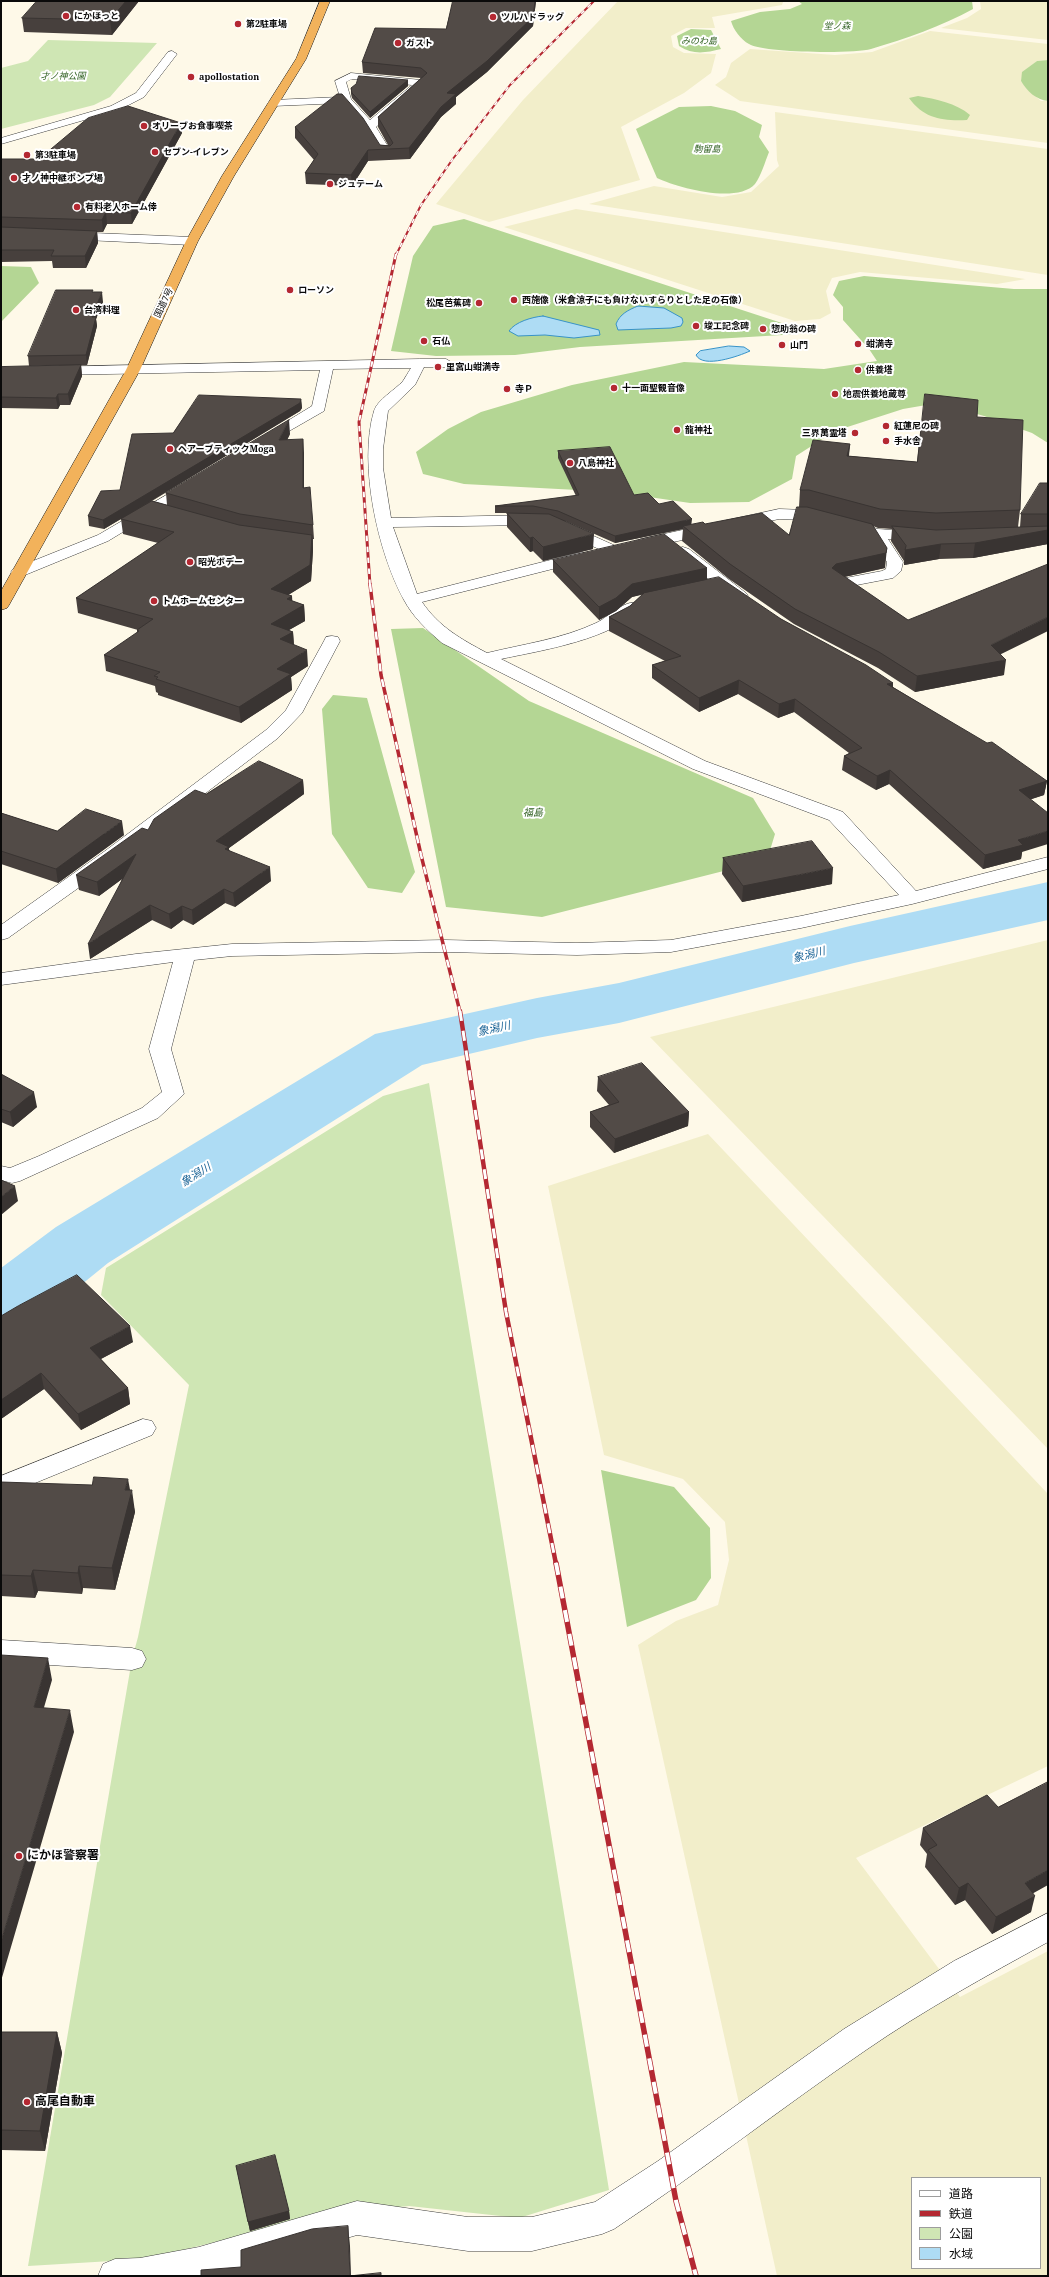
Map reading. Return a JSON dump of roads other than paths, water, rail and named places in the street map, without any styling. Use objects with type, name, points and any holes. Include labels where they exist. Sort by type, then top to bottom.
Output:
[{"type":"highway","name":"国道7号","points":[[1,605],[133,370],[192,242],[228,176],[301,58],[325,1]]},
{"type":"street","points":[[1,141],[115,108],[140,95],[172,54]]},
{"type":"street","points":[[370,126],[421,83],[351,76],[340,81],[346,100],[370,126],[386,153]]},
{"type":"street","points":[[273,103],[346,100]]},
{"type":"street","points":[[57,236],[192,242]]},
{"type":"street","points":[[420,363],[410,382],[381,410],[376,450],[381,509],[398,568],[412,600],[426,620],[448,639],[699,765],[836,816],[912,898]]},
{"type":"street","points":[[1,372],[446,363]]},
{"type":"street","points":[[252,448],[319,408],[327,366]]},
{"type":"street","points":[[19,572],[103,538],[205,476]]},
{"type":"street","points":[[152,509],[174,515]]},
{"type":"street","points":[[412,600],[613,550],[779,514],[807,515],[876,534],[934,538]]},
{"type":"street","points":[[385,523],[513,519],[533,520],[553,523],[613,550]]},
{"type":"street","points":[[842,583],[887,575],[893,571],[895,562],[876,534]]},
{"type":"street","points":[[666,538],[722,583],[755,606]]},
{"type":"street","points":[[699,588],[722,583]]},
{"type":"street","points":[[485,658],[592,632],[623,616],[638,601],[646,599]]},
{"type":"street","points":[[1,934],[112,855],[272,734],[293,713],[332,641]]},
{"type":"street","points":[[1,979],[232,950],[445,946],[577,949],[671,946],[801,922],[912,898],[1048,863]]},
{"type":"street","points":[[1,1173],[12,1176],[47,1161],[150,1113],[173,1094],[166,1075],[160,1049],[185,955]]},
{"type":"street","points":[[1,1487],[143,1428]]},
{"type":"street","points":[[1,1651],[132,1659]]},
{"type":"street","points":[[115,2276],[140,2274],[199,2264],[357,2218],[468,2234],[524,2234],[602,2217],[670,2172],[855,2039],[965,1971],[1048,1927]]},
{"type":"water","points":[[638,306],[664,308],[682,318],[683,322],[681,326],[671,328],[618,330],[616,324],[622,315]]},
{"type":"water","points":[[543,316],[599,330],[600,335],[574,338],[545,335],[518,336],[509,331],[515,325],[524,320]]},
{"type":"water","points":[[729,346],[744,347],[750,351],[738,356],[713,361],[700,359],[696,355],[700,351]]},
{"type":"waterway","name":"象潟川","points":[[1,1303],[28,1287],[82,1245],[399,1049],[537,1018],[619,1003],[850,945],[1048,901]]},
{"type":"railway","points":[[396,255],[421,205],[452,160],[510,85],[594,1]]},
{"type":"railway","points":[[370,585],[359,422],[396,254]]},
{"type":"railway","points":[[370,584],[381,675],[421,855],[460,1012]]},
{"type":"railway","points":[[460,1011],[506,1312],[556,1564]]},
{"type":"railway","points":[[556,1563],[676,2201],[696,2276]]},
{"type":"place","name":"にかほっと","points":[[66,16]]},
{"type":"place","name":"ツルハドラッグ","points":[[493,17]]},
{"type":"place","name":"第2駐車場","points":[[238,24]]},
{"type":"place","name":"ガスト","points":[[398,43]]},
{"type":"place","name":"apollostation","points":[[191,77]]},
{"type":"place","name":"オリーブお食事喫茶","points":[[144,126]]},
{"type":"place","name":"セブン-イレブン","points":[[155,152]]},
{"type":"place","name":"第3駐車場","points":[[27,155]]},
{"type":"place","name":"才ノ神中継ポンプ場","points":[[14,178]]},
{"type":"place","name":"ジュテーム","points":[[330,184]]},
{"type":"place","name":"有料老人ホーム倖","points":[[77,207]]},
{"type":"place","name":"ローソン","points":[[290,290]]},
{"type":"place","name":"西施像（米倉涼子にも負けないすらりとした足の石像）","points":[[514,300]]},
{"type":"place","name":"松尾芭蕉碑","points":[[479,303]]},
{"type":"place","name":"台湾料理","points":[[76,310]]},
{"type":"place","name":"竣工記念碑","points":[[696,326]]},
{"type":"place","name":"惣助翁の碑","points":[[763,329]]},
{"type":"place","name":"石仏","points":[[424,341]]},
{"type":"place","name":"蚶満寺","points":[[858,344]]},
{"type":"place","name":"山門","points":[[782,345]]},
{"type":"place","name":"里宮山蚶満寺","points":[[438,367]]},
{"type":"place","name":"供養塔","points":[[858,370]]},
{"type":"place","name":"十一面聖観音像","points":[[614,388]]},
{"type":"place","name":"寺Ｐ","points":[[507,389]]},
{"type":"place","name":"地震供養地蔵尊","points":[[835,394]]},
{"type":"place","name":"紅蓮尼の碑","points":[[886,426]]},
{"type":"place","name":"龍神社","points":[[677,430]]},
{"type":"place","name":"三界萬霊塔","points":[[855,433]]},
{"type":"place","name":"手水舎","points":[[886,441]]},
{"type":"place","name":"ヘアーブティックMoga","points":[[170,449]]},
{"type":"place","name":"八島神社","points":[[570,463]]},
{"type":"place","name":"昭光ボデー","points":[[190,562]]},
{"type":"place","name":"トムホームセンター","points":[[154,601]]},
{"type":"place","name":"にかほ警察署","points":[[19,1856]]},
{"type":"place","name":"高尾自動車","points":[[27,2102]]},
{"type":"park label","name":"堂ノ森","points":[[837,26]]},
{"type":"park label","name":"みのわ島","points":[[699,41]]},
{"type":"park label","name":"才ノ神公園","points":[[63,76]]},
{"type":"park label","name":"駒留島","points":[[707,149]]},
{"type":"park label","name":"福島","points":[[533,813]]}]
